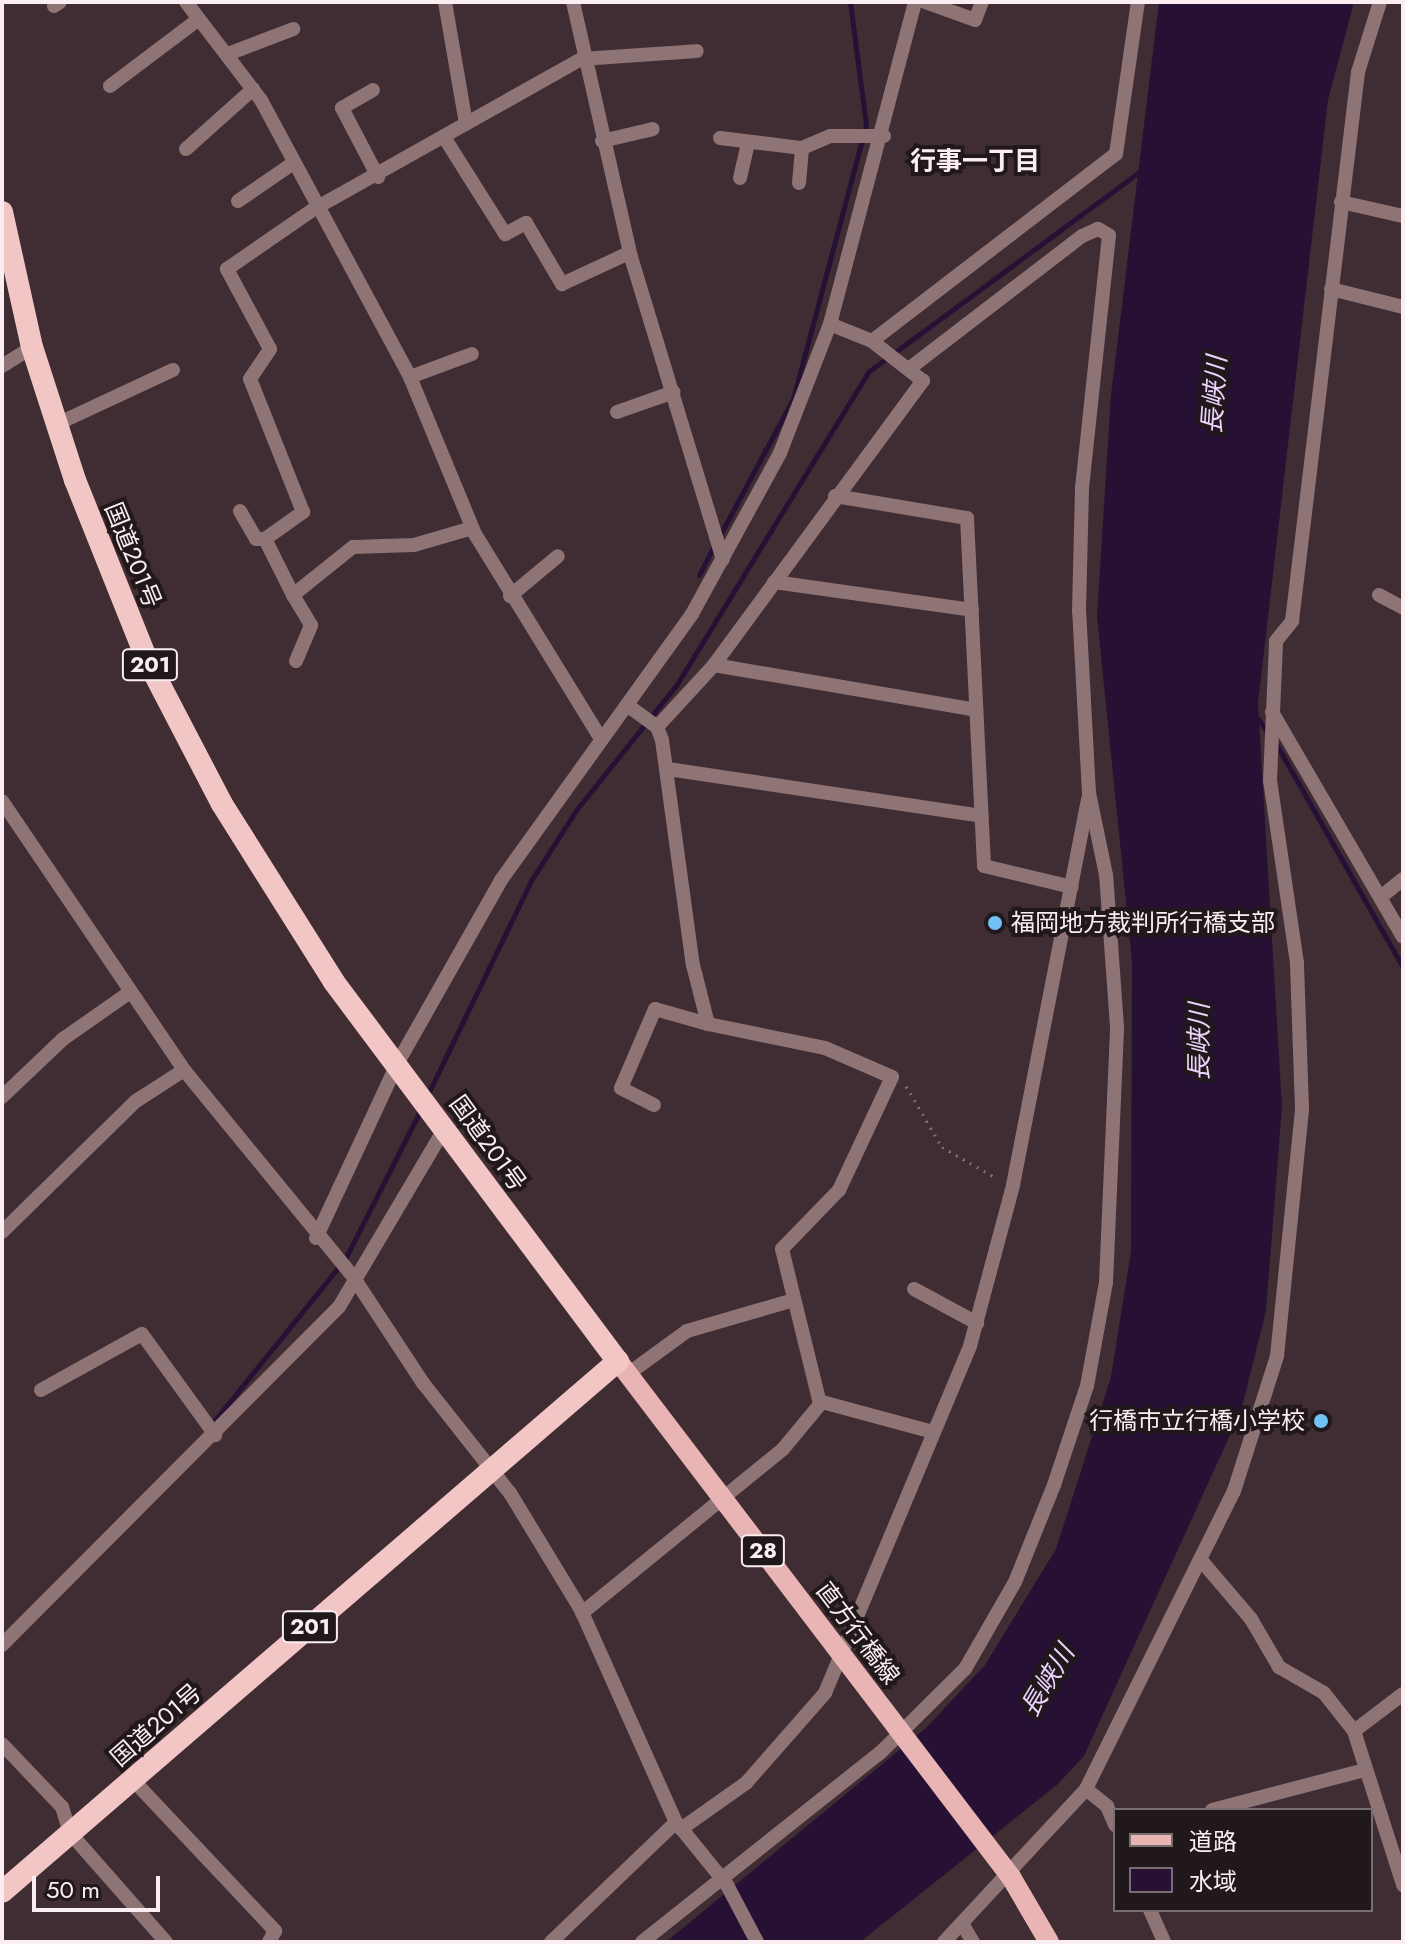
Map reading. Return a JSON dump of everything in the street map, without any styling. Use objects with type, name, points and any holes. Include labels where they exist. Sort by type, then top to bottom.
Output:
[{"type":"highway","name":"国道201号","points":[[2,212],[32,347],[57,424],[147,660],[222,804],[334,982],[623,1368],[493,1471],[2,1892]]},
{"type":"main road","name":"直方行橋線","points":[[623,1368],[1005,1869],[1049,1942]]},
{"type":"street","points":[[186,2],[253,89],[314,209],[410,377],[472,528],[510,596],[600,737]]},
{"type":"street","points":[[445,2],[466,123]]},
{"type":"street","points":[[573,2],[581,59],[629,253],[723,559]]},
{"type":"street","points":[[320,1240],[399,1066],[501,880],[600,737],[631,708],[723,559],[780,453],[830,324],[884,136],[915,2]]},
{"type":"street","points":[[925,2],[975,20],[982,2]]},
{"type":"street","points":[[876,344],[1116,154],[1138,2]]},
{"type":"street","points":[[944,1942],[963,1925],[1005,1869],[1086,1789],[1200,1559],[1261,1415],[1293,1237],[1302,1055],[1297,963],[1270,781],[1276,641],[1292,621],[1358,72],[1380,2]]},
{"type":"street","points":[[110,86],[199,19]]},
{"type":"street","points":[[228,54],[293,29]]},
{"type":"street","points":[[240,511],[256,539],[265,539],[303,512],[250,379],[270,349],[227,269],[314,209],[378,177],[466,123],[581,59],[697,51]]},
{"type":"street","points":[[186,149],[253,89]]},
{"type":"street","points":[[373,90],[342,108],[378,177]]},
{"type":"street","points":[[602,141],[653,129]]},
{"type":"street","points":[[720,138],[802,148],[830,136],[884,136]]},
{"type":"street","points":[[444,137],[505,234],[526,223],[562,284],[629,253]]},
{"type":"street","points":[[740,178],[748,143]]},
{"type":"street","points":[[799,183],[802,148]]},
{"type":"street","points":[[238,201],[292,164]]},
{"type":"street","points":[[1341,202],[1403,216]]},
{"type":"street","points":[[642,1942],[724,1882],[904,1738],[965,1669],[1015,1582],[1087,1386],[1110,1222],[1117,1027],[1106,875],[1089,793],[1080,683],[1082,504],[1109,235],[1098,229],[1082,236],[910,368]]},
{"type":"street","points":[[1331,289],[1403,307]]},
{"type":"street","points":[[657,727],[714,665],[835,496],[916,397],[923,381],[876,344],[830,324]]},
{"type":"street","points":[[2,366],[32,347]]},
{"type":"street","points":[[410,377],[472,354]]},
{"type":"street","points":[[57,424],[173,370]]},
{"type":"street","points":[[617,412],[674,392]]},
{"type":"street","points":[[835,496],[967,518],[984,866],[1072,887]]},
{"type":"street","points":[[293,595],[353,547],[414,545],[472,528]]},
{"type":"street","points":[[265,539],[311,625],[296,661]]},
{"type":"street","points":[[510,596],[558,556]]},
{"type":"street","points":[[774,582],[972,610]]},
{"type":"street","points":[[1379,595],[1403,608]]},
{"type":"street","points":[[714,665],[976,710]]},
{"type":"street","points":[[631,708],[657,727],[668,769],[693,965],[708,1024]]},
{"type":"street","points":[[1272,712],[1382,896],[1403,937]]},
{"type":"street","points":[[668,769],[982,816]]},
{"type":"street","points":[[551,1942],[679,1825],[746,1783],[825,1693],[844,1656],[977,1323],[1013,1185],[1089,793]]},
{"type":"street","points":[[2,801],[184,1070],[320,1240],[351,1274],[493,1471],[582,1613],[679,1825],[724,1882],[757,1942]]},
{"type":"street","points":[[1077,865],[1106,875]]},
{"type":"street","points":[[1382,896],[1403,879]]},
{"type":"street","points":[[2,1097],[63,1039],[130,992]]},
{"type":"street","points":[[654,1105],[621,1088],[655,1009],[708,1024],[825,1048],[892,1077],[839,1190],[784,1242],[794,1300],[820,1404]]},
{"type":"street","points":[[2,1232],[136,1101],[184,1070]]},
{"type":"street","points":[[2,1645],[215,1435],[339,1307],[351,1274],[391,1228],[441,1121]]},
{"type":"street","points":[[914,1289],[977,1323]]},
{"type":"street","points":[[623,1368],[687,1331],[794,1300]]},
{"type":"street","points":[[41,1390],[142,1334],[215,1435]]},
{"type":"street","points":[[820,1404],[933,1432]]},
{"type":"street","points":[[582,1613],[791,1442],[820,1404]]},
{"type":"street","points":[[1200,1559],[1251,1619],[1279,1667],[1324,1693],[1354,1731],[1403,1885]]},
{"type":"street","points":[[1354,1731],[1403,1694]]},
{"type":"street","points":[[2,1744],[62,1807],[70,1833],[166,1942]]},
{"type":"street","points":[[1220,1808],[1365,1770]]},
{"type":"street","points":[[132,1779],[275,1931],[269,1942]]},
{"type":"street","points":[[1086,1789],[1107,1806],[1113,1820]]},
{"type":"street","points":[[1151,1912],[1164,1942]]},
{"type":"street","points":[[963,1925],[973,1942]]},
{"type":"path","points":[[892,1077],[908,1089],[942,1147],[1013,1185]]},
{"type":"water","name":"長峡川","points":[[1159,2],[1354,2],[1328,100],[1258,703],[1282,1107],[1266,1311],[1241,1411],[1084,1756],[1058,1784],[860,1942],[666,1942],[926,1728],[985,1665],[1056,1549],[1111,1377],[1131,1251],[1132,962],[1097,616],[1111,395]]},
{"type":"waterway","points":[[720,535],[793,399],[866,125],[850,2]]},
{"type":"waterway","points":[[427,1096],[532,879],[577,809],[677,684],[868,372],[1147,166]]},
{"type":"waterway","points":[[699,575],[715,544]]},
{"type":"waterway","points":[[1256,716],[1269,734]]},
{"type":"waterway","points":[[1275,742],[1403,967]]},
{"type":"waterway","points":[[211,1425],[345,1259],[421,1109]]},
{"type":"place","name":"福岡地方裁判所行橋支部","points":[[995,923]]},
{"type":"place","name":"行橋市立行橋小学校","points":[[1321,1421]]},
{"type":"district","name":"行事一丁目","points":[[975,162]]}]
